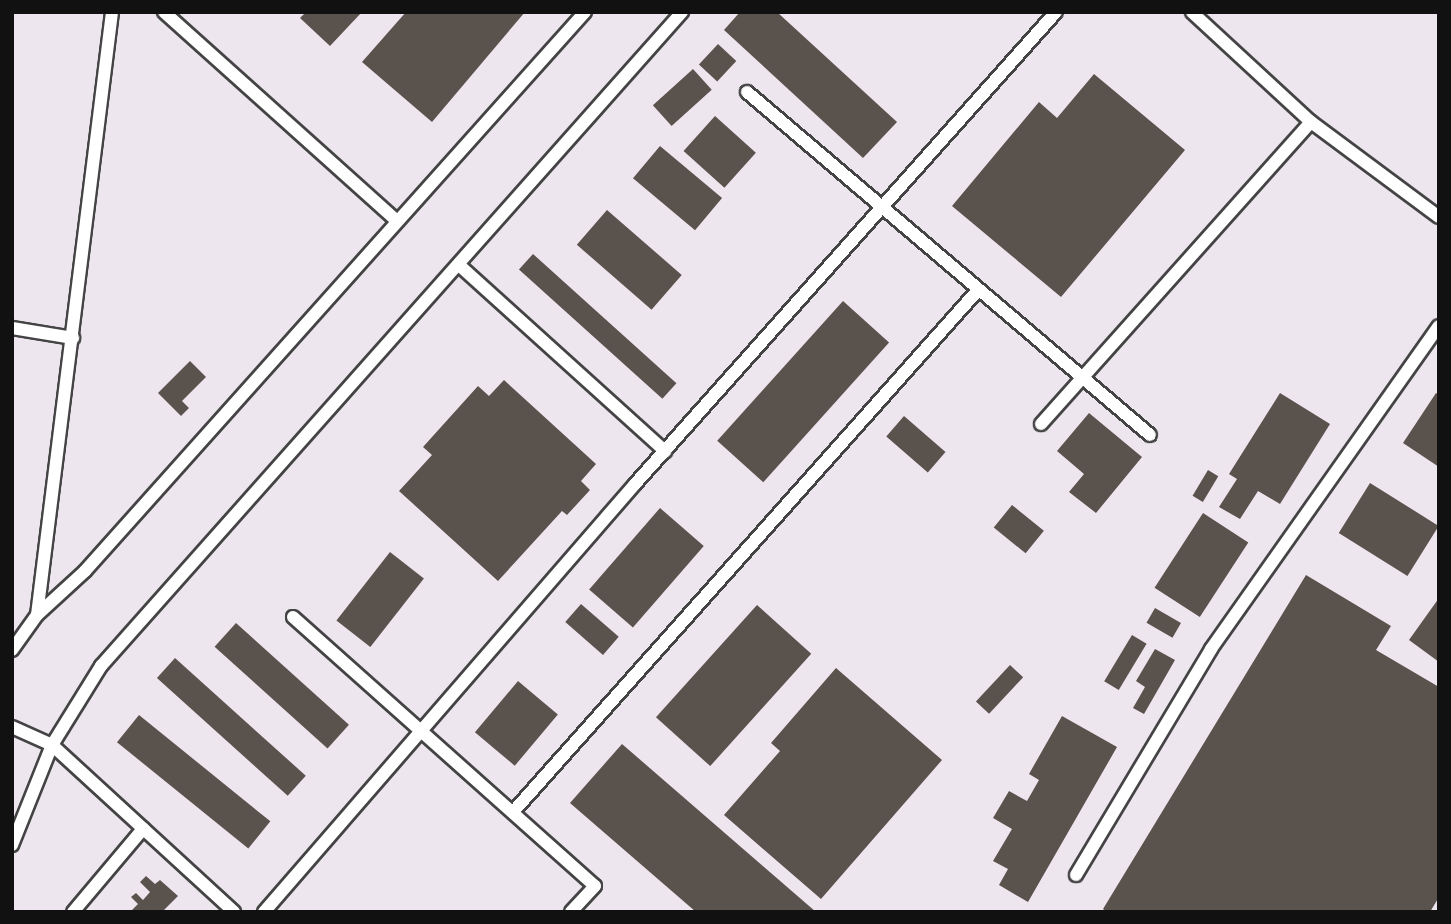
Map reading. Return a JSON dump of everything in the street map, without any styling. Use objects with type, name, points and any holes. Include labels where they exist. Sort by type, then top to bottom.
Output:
[{"type":"lane","points":[[37,615],[112,12]]},
{"type":"lane","points":[[164,12],[396,219]]},
{"type":"lane","points":[[12,650],[37,615],[85,571],[396,219],[585,12]]},
{"type":"lane","points":[[12,845],[52,745],[101,666],[682,12]]},
{"type":"lane","points":[[264,912],[665,451],[1056,12]]},
{"type":"lane","points":[[1192,12],[1311,122],[1439,217]]},
{"type":"lane","points":[[747,92],[1150,435]]},
{"type":"lane","points":[[1041,424],[1311,122]]},
{"type":"lane","points":[[459,265],[665,451]]},
{"type":"lane","points":[[513,812],[979,289]]},
{"type":"lane","points":[[1076,875],[1211,649],[1439,326]]},
{"type":"lane","points":[[12,328],[73,338]]},
{"type":"lane","points":[[293,617],[595,886],[571,912]]},
{"type":"lane","points":[[12,727],[52,745],[234,912]]},
{"type":"lane","points":[[73,912],[143,829]]},
{"type":"shaded area","points":[[12,12],[1439,12],[1439,912],[12,912]]},
{"type":"building","points":[[306,12],[362,12],[330,46],[300,18]]},
{"type":"building","points":[[406,12],[525,12],[432,122],[362,62]]},
{"type":"building","points":[[740,12],[777,12],[897,122],[863,158],[724,30]]},
{"type":"building","points":[[718,44],[736,61],[717,82],[699,64]]},
{"type":"building","points":[[693,69],[712,90],[672,126],[653,105]]},
{"type":"building","points":[[1094,74],[1185,150],[1061,297],[952,206],[1039,102],[1057,118]]},
{"type":"building","points":[[715,116],[756,153],[724,188],[684,151]]},
{"type":"building","points":[[660,146],[722,198],[695,230],[633,178]]},
{"type":"building","points":[[607,210],[682,275],[652,310],[577,245]]},
{"type":"building","points":[[533,254],[676,383],[662,399],[519,270]]},
{"type":"building","points":[[843,301],[889,342],[763,482],[717,441]]},
{"type":"building","points":[[190,361],[206,377],[182,401],[189,408],[181,416],[158,393]]},
{"type":"building","points":[[504,380],[596,464],[581,481],[590,490],[567,515],[562,511],[498,581],[399,491],[432,455],[423,447],[478,386],[489,396]]},
{"type":"building","points":[[1280,393],[1330,424],[1280,504],[1258,491],[1240,519],[1219,507],[1237,479],[1229,474]]},
{"type":"building","points":[[1436,393],[1439,395],[1439,467],[1403,443]]},
{"type":"building","points":[[1089,413],[1142,457],[1096,513],[1069,492],[1084,474],[1057,451]]},
{"type":"building","points":[[904,416],[946,452],[928,472],[886,436]]},
{"type":"building","points":[[1208,470],[1218,476],[1203,502],[1193,496]]},
{"type":"building","points":[[1370,483],[1439,526],[1407,576],[1339,533]]},
{"type":"building","points":[[1012,505],[1044,531],[1026,553],[994,528]]},
{"type":"building","points":[[660,508],[704,546],[633,628],[589,590]]},
{"type":"building","points":[[1203,513],[1248,542],[1200,617],[1155,588]]},
{"type":"building","points":[[390,552],[424,578],[370,647],[336,621]]},
{"type":"building","points":[[1306,575],[1391,626],[1376,650],[1439,687],[1439,897],[1430,912],[1107,912],[1103,909]]},
{"type":"building","points":[[1439,598],[1439,662],[1409,640]]},
{"type":"building","points":[[581,604],[619,637],[603,655],[565,622]]},
{"type":"building","points":[[757,605],[811,654],[710,766],[656,717]]},
{"type":"building","points":[[1155,608],[1181,623],[1172,638],[1146,623]]},
{"type":"building","points":[[236,623],[349,725],[328,748],[215,647]]},
{"type":"building","points":[[1132,635],[1147,644],[1119,690],[1104,681]]},
{"type":"building","points":[[1155,649],[1175,660],[1144,714],[1133,708],[1145,687],[1136,681]]},
{"type":"building","points":[[175,658],[306,776],[288,796],[157,678]]},
{"type":"building","points":[[1010,665],[1023,677],[989,714],[976,702]]},
{"type":"building","points":[[836,668],[942,760],[821,899],[724,815],[780,751],[771,743]]},
{"type":"building","points":[[518,681],[558,714],[515,766],[475,732]]},
{"type":"building","points":[[139,715],[270,821],[248,849],[117,742]]},
{"type":"building","points":[[1062,716],[1117,747],[1028,902],[999,885],[1008,869],[993,861],[1012,829],[993,818],[1009,791],[1027,801],[1039,780],[1029,774]]},
{"type":"building","points":[[622,744],[816,912],[696,912],[570,803]]},
{"type":"building","points":[[146,876],[155,884],[160,880],[178,896],[162,912],[130,912],[138,904],[131,897],[136,893],[143,900],[150,892],[140,882]]}]
